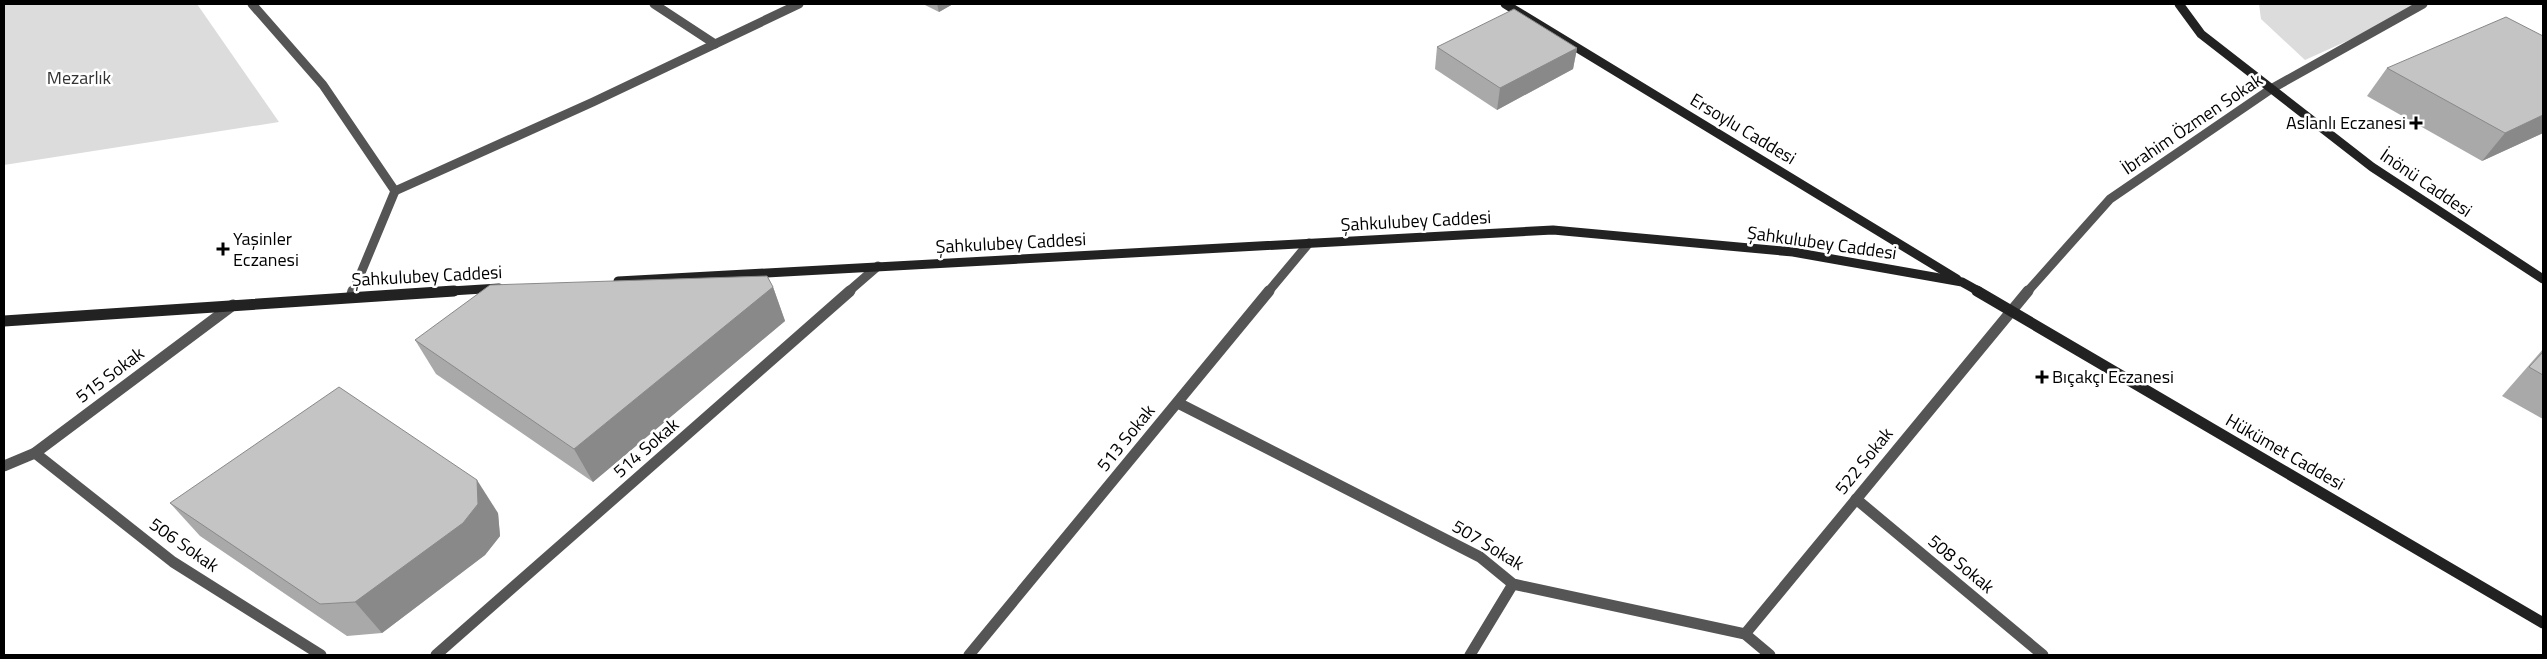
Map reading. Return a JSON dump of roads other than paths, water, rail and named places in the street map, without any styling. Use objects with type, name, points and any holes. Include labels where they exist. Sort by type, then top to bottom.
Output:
[{"type":"street","points":[[252,4],[323,85],[395,190]]},
{"type":"street","points":[[654,4],[715,44]]},
{"type":"street","points":[[351,296],[395,190],[593,102],[799,4]]},
{"type":"street","name":"Ersoylu Caddesi","points":[[1506,4],[1962,282]]},
{"type":"street","name":"İnönü Caddesi","points":[[2179,4],[2201,34],[2372,167],[2543,279]]},
{"type":"street","name":"İbrahim Özmen Sokak","points":[[2010,311],[2110,199],[2271,89],[2423,4]]},
{"type":"street","name":"Şahkulubey Caddesi","points":[[603,282],[1553,230],[1792,252],[1962,282],[2010,311]]},
{"type":"street","name":"513 Sokak","points":[[969,655],[1309,243]]},
{"type":"street","name":"514 Sokak","points":[[436,655],[878,266]]},
{"type":"street","name":"Şahkulubey Caddesi","points":[[4,321],[351,296],[514,287]]},
{"type":"street","name":"515 Sokak","points":[[4,466],[35,453],[233,305]]},
{"type":"street","name":"522 Sokak","points":[[1746,634],[2010,311]]},
{"type":"street","name":"Hükümet Caddesi","points":[[2010,311],[2543,623]]},
{"type":"street","name":"507 Sokak","points":[[1178,403],[1480,557],[1513,584],[1746,634],[1770,655]]},
{"type":"street","name":"506 Sokak","points":[[35,453],[173,562],[320,655]]},
{"type":"street","name":"508 Sokak","points":[[1856,499],[2043,655]]},
{"type":"street","points":[[1470,655],[1513,584]]},
{"type":"place","name":"Aslanlı Eczanesi","points":[[2416,123]]},
{"type":"place","name":"Yaşinler Eczanesi","points":[[223,249]]},
{"type":"place","name":"Bıçakçı Eczanesi","points":[[2042,377]]},
{"type":"park label","name":"Mezarlık","points":[[79,78]]}]
